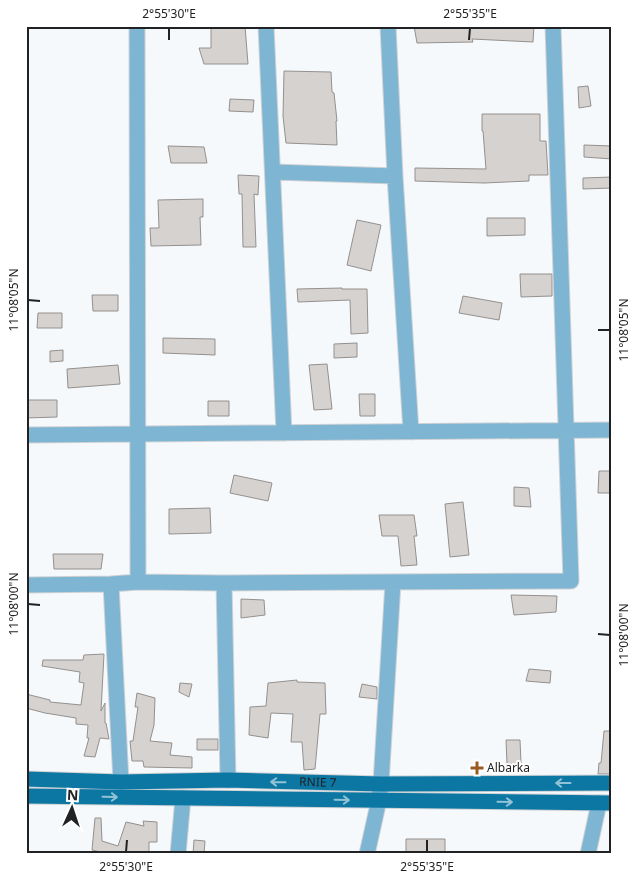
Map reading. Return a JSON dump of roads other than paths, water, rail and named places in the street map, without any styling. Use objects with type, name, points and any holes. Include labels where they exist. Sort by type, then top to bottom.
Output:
[{"type":"main road","name":"RNIE 7","points":[[26,779],[121,782],[228,780],[381,784],[612,782]]},
{"type":"main road","name":"RNIE 7","points":[[26,796],[605,803]]},
{"type":"street","points":[[137,26],[138,582]]},
{"type":"street","points":[[266,26],[284,433]]},
{"type":"street","points":[[388,26],[411,432]]},
{"type":"street","points":[[26,585],[138,582],[571,581],[553,26]]},
{"type":"street","points":[[272,172],[395,176]]},
{"type":"street","points":[[26,435],[612,430]]},
{"type":"street","points":[[367,854],[381,784],[393,582]]},
{"type":"street","points":[[224,583],[228,780]]},
{"type":"street","points":[[112,584],[121,782]]},
{"type":"street","points":[[178,854],[183,798]]},
{"type":"street","points":[[588,854],[605,803]]},
{"type":"place","name":"Albarka","points":[[477,768]]}]
